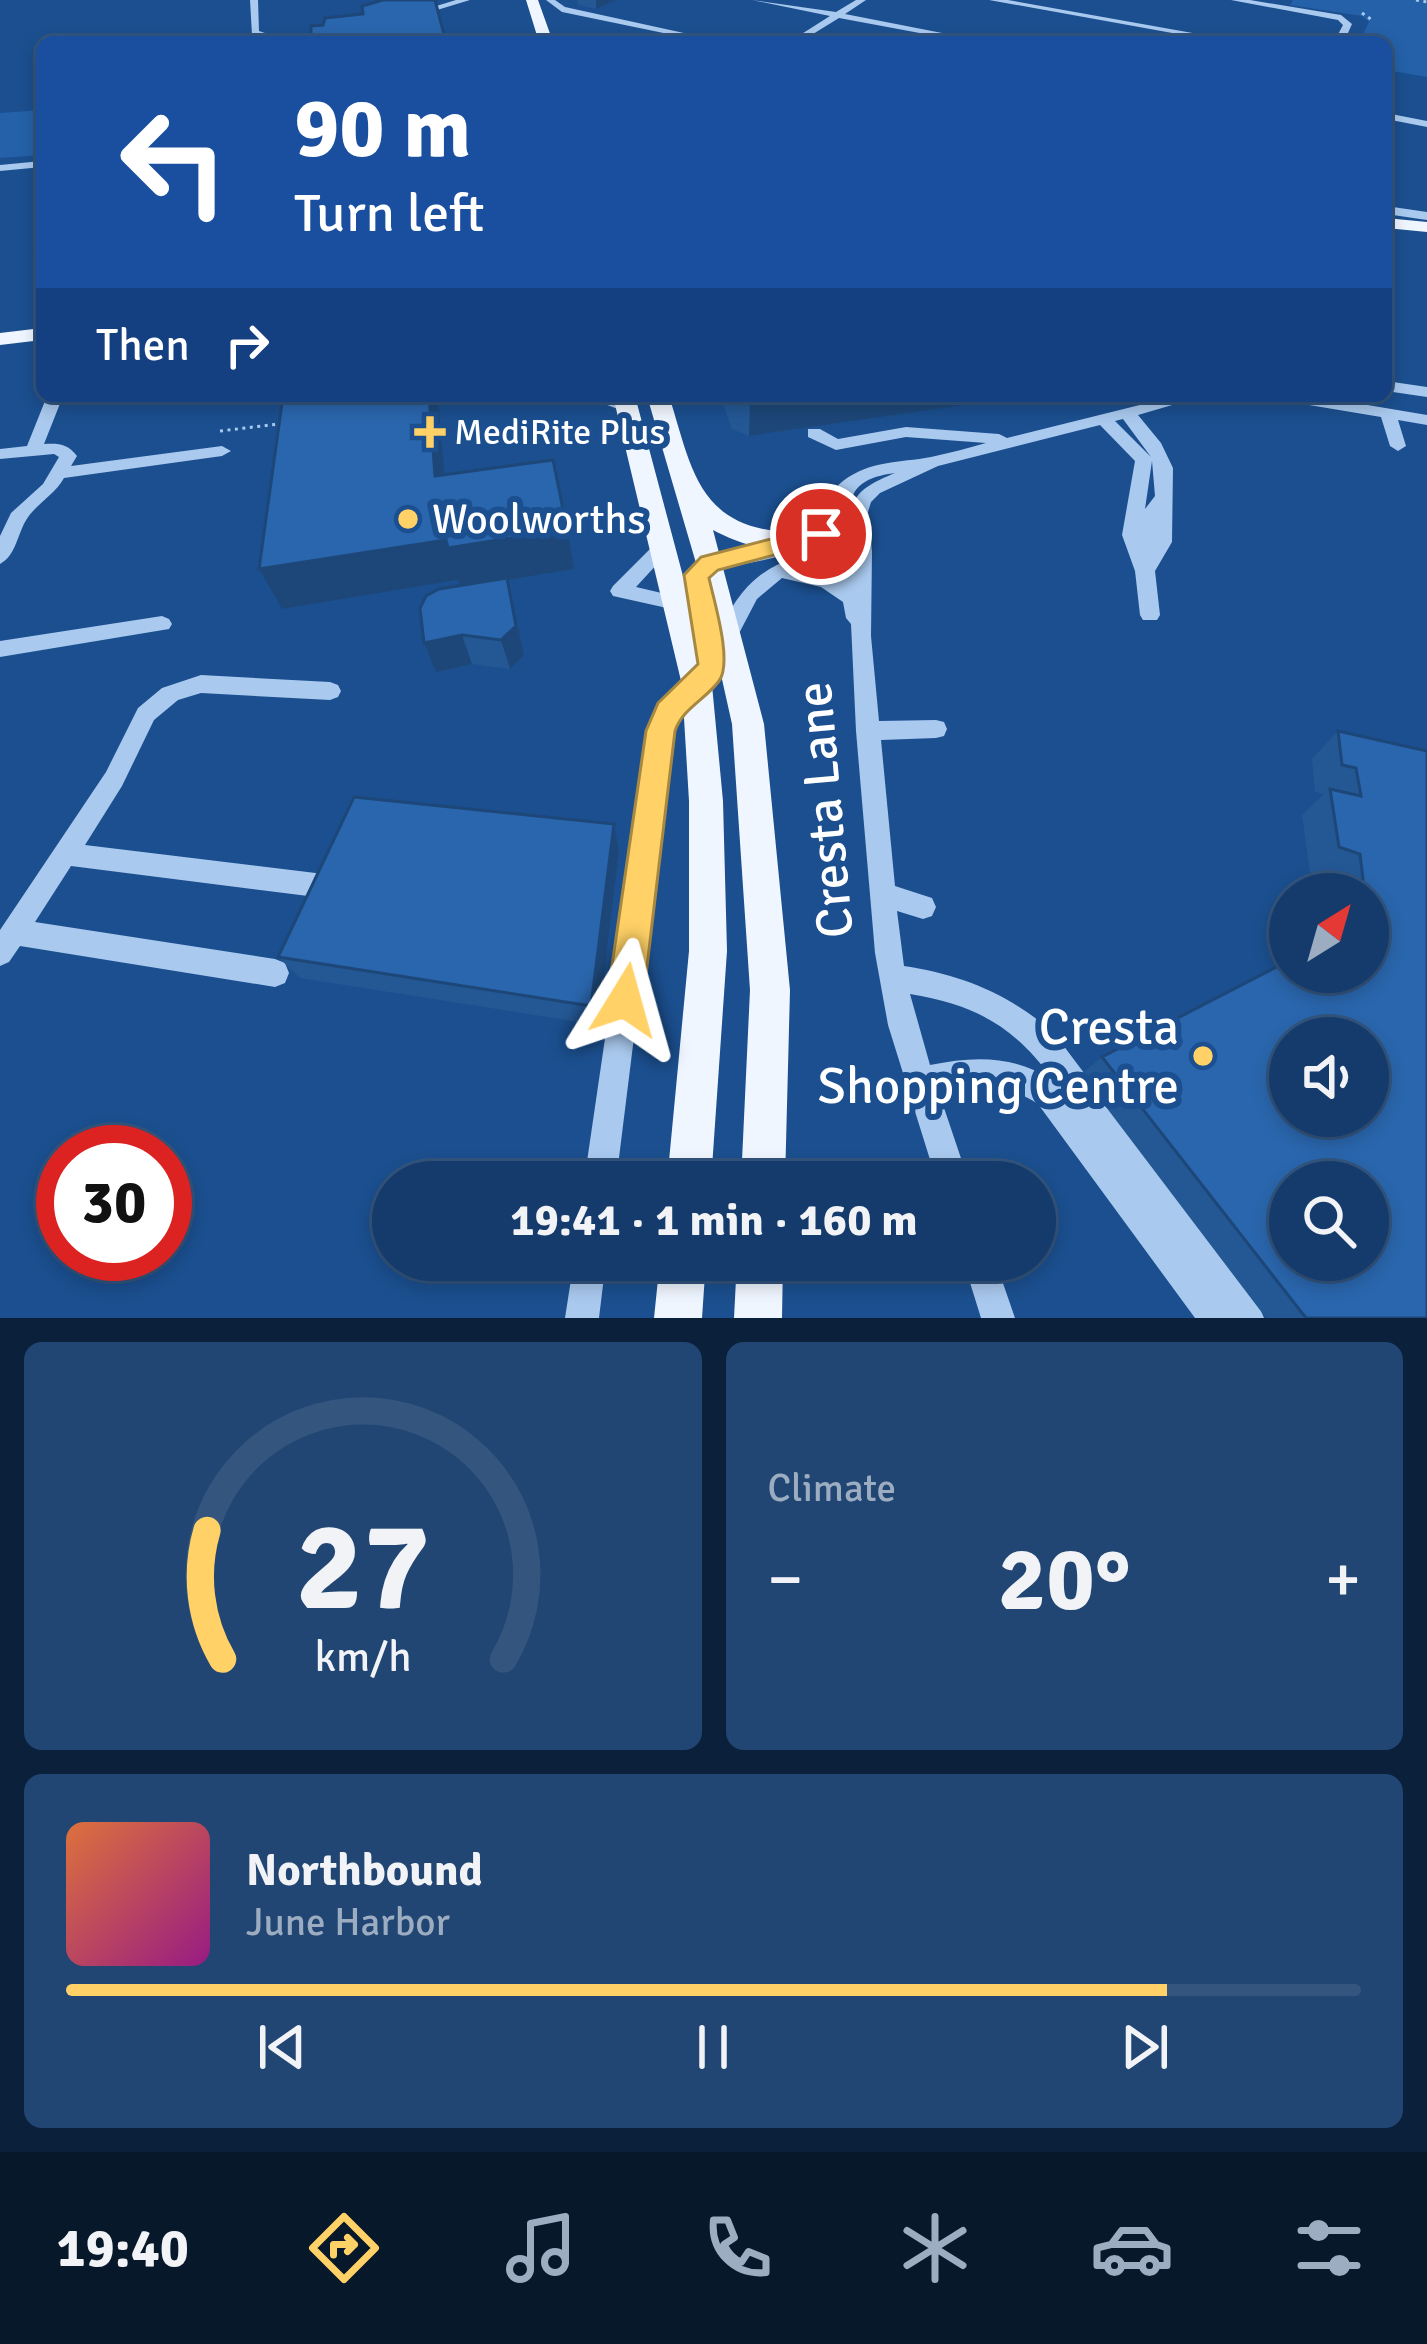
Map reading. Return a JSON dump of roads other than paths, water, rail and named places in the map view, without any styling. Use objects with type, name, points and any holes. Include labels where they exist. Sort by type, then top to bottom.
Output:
[{"type":"main road","points":[[532,0],[544,36]]},
{"type":"main road","points":[[1392,224],[1427,227]]},
{"type":"main road","points":[[1392,238],[1427,242]]},
{"type":"main road","points":[[0,339],[36,334]]},
{"type":"main road","points":[[0,354],[36,336]]},
{"type":"main road","points":[[636,402],[662,549],[697,685],[706,800],[708,951],[691,1161]]},
{"type":"main road","points":[[637,402],[691,496],[709,517],[746,537],[807,541]]},
{"type":"main road","points":[[691,496],[748,724],[770,990],[764,1161]]},
{"type":"main road","points":[[697,685],[709,674],[712,656],[695,580],[710,563]]},
{"type":"main road","points":[[679,1318],[682,1281]]},
{"type":"main road","points":[[758,1318],[759,1281]]},
{"type":"street","points":[[254,0],[255,33],[265,36]]},
{"type":"street","points":[[398,19],[466,0]]},
{"type":"street","points":[[550,0],[562,9],[691,36]]},
{"type":"street","points":[[756,0],[951,36]]},
{"type":"street","points":[[804,36],[862,0]]},
{"type":"street","points":[[993,0],[1203,36]]},
{"type":"street","points":[[1235,0],[1341,18],[1348,24],[1342,36]]},
{"type":"street","points":[[417,14],[440,18]]},
{"type":"street","points":[[1392,117],[1427,124]]},
{"type":"street","points":[[0,168],[36,165]]},
{"type":"street","points":[[1392,211],[1427,216]]},
{"type":"street","points":[[1392,387],[1427,392]]},
{"type":"street","points":[[34,449],[53,402]]},
{"type":"street","name":"Cresta Lane","points":[[807,541],[825,531],[840,509],[844,489],[861,475],[904,463],[940,460],[1169,402]]},
{"type":"street","points":[[1335,402],[1427,420]]},
{"type":"street","points":[[1126,412],[1160,455],[1164,468],[1162,499],[1149,514],[1150,615]]},
{"type":"street","points":[[1388,413],[1398,446]]},
{"type":"street","points":[[1102,418],[1144,460],[1131,535],[1150,563]]},
{"type":"street","points":[[906,431],[940,460]]},
{"type":"street","points":[[814,433],[822,441],[842,445],[906,431],[1019,441]]},
{"type":"street","points":[[0,454],[65,451],[67,460],[45,493],[20,513],[0,557]]},
{"type":"street","points":[[59,473],[222,451]]},
{"type":"street","name":"Cresta Lane","points":[[861,636],[852,598],[859,512],[868,493],[940,460]]},
{"type":"street","name":"Cresta Lane","points":[[840,509],[853,553],[881,894],[893,978],[945,1161]]},
{"type":"street","points":[[710,563],[807,541]]},
{"type":"street","points":[[662,549],[620,591],[676,603]]},
{"type":"street","points":[[728,634],[744,595],[766,575],[853,553]]},
{"type":"street","points":[[766,575],[801,573],[826,581],[852,598]]},
{"type":"street","points":[[0,649],[162,624]]},
{"type":"street","points":[[275,973],[7,943],[114,778],[146,714],[170,694],[228,683],[329,692]]},
{"type":"street","points":[[603,1161],[661,731],[668,711],[697,685]]},
{"type":"street","points":[[867,730],[937,729]]},
{"type":"street","points":[[66,854],[332,887]]},
{"type":"street","points":[[881,894],[922,907]]},
{"type":"street","points":[[893,978],[983,996],[1014,1015],[1044,1043],[1247,1318]]},
{"type":"street","points":[[920,1082],[1003,1070],[1030,1079],[1048,1094],[1216,1318]]},
{"type":"street","points":[[582,1318],[587,1281]]},
{"type":"street","points":[[986,1281],[998,1318]]},
{"type":"place","name":"MediRite Plus","points":[[430,432]]},
{"type":"place","name":"Woolworths","points":[[408,519]]},
{"type":"place","name":"Cresta Shopping Centre","points":[[1203,1056]]}]
